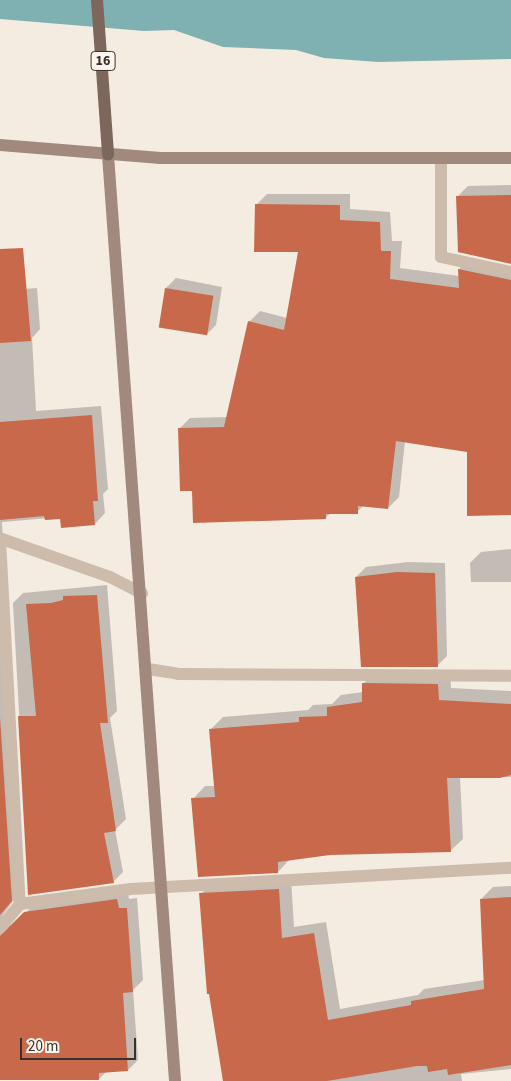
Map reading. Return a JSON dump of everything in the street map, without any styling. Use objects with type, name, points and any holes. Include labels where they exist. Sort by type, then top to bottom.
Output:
[{"type":"main road","name":"16","points":[[98,0],[108,121],[108,155]]},
{"type":"street","points":[[0,145],[160,158],[441,160],[511,158]]},
{"type":"street","points":[[108,155],[148,669],[175,1081]]},
{"type":"street","points":[[441,160],[441,257],[511,272]]},
{"type":"street","points":[[0,928],[20,904],[1,540],[110,577],[142,594]]},
{"type":"street","points":[[148,669],[178,674],[511,676]]},
{"type":"street","points":[[20,904],[162,888],[511,868]]},
{"type":"water","points":[[0,0],[511,0],[511,59],[378,62],[324,58],[296,50],[223,47],[174,30],[144,31],[0,19]]},
{"type":"building","points":[[511,195],[511,264],[458,252],[456,196]]},
{"type":"building","points":[[255,204],[340,205],[340,220],[380,222],[381,251],[391,251],[390,279],[459,288],[458,269],[511,280],[511,515],[467,516],[467,452],[396,441],[388,509],[358,506],[358,514],[326,514],[326,519],[193,523],[192,491],[180,491],[178,428],[224,427],[248,321],[284,330],[298,252],[254,252]]},
{"type":"building","points":[[23,248],[31,341],[0,343],[0,249]]},
{"type":"building","points":[[165,288],[213,296],[207,335],[159,328]]},
{"type":"building","points":[[92,415],[98,501],[93,501],[95,525],[61,528],[60,519],[45,520],[44,516],[0,520],[0,422]]},
{"type":"building","points":[[397,572],[435,573],[438,667],[361,667],[355,577]]},
{"type":"building","points":[[97,595],[108,723],[100,723],[116,831],[104,833],[114,883],[28,895],[18,716],[36,716],[26,604],[51,603],[63,600],[63,596]]},
{"type":"building","points":[[362,683],[438,684],[439,700],[511,704],[511,775],[500,778],[447,778],[451,852],[330,855],[278,862],[278,873],[198,877],[191,798],[215,797],[209,729],[299,722],[299,717],[327,716],[327,707],[362,702]]},
{"type":"building","points":[[0,717],[12,901],[0,915]]},
{"type":"building","points":[[279,889],[282,938],[314,933],[328,1020],[411,1005],[411,1001],[484,989],[480,899],[511,897],[511,1065],[448,1075],[447,1069],[428,1072],[427,1066],[417,1066],[327,1081],[223,1081],[209,994],[207,994],[199,893]]},
{"type":"building","points":[[117,899],[119,908],[127,908],[133,992],[123,993],[128,1071],[99,1073],[99,1080],[0,1080],[0,936],[24,912]]}]
